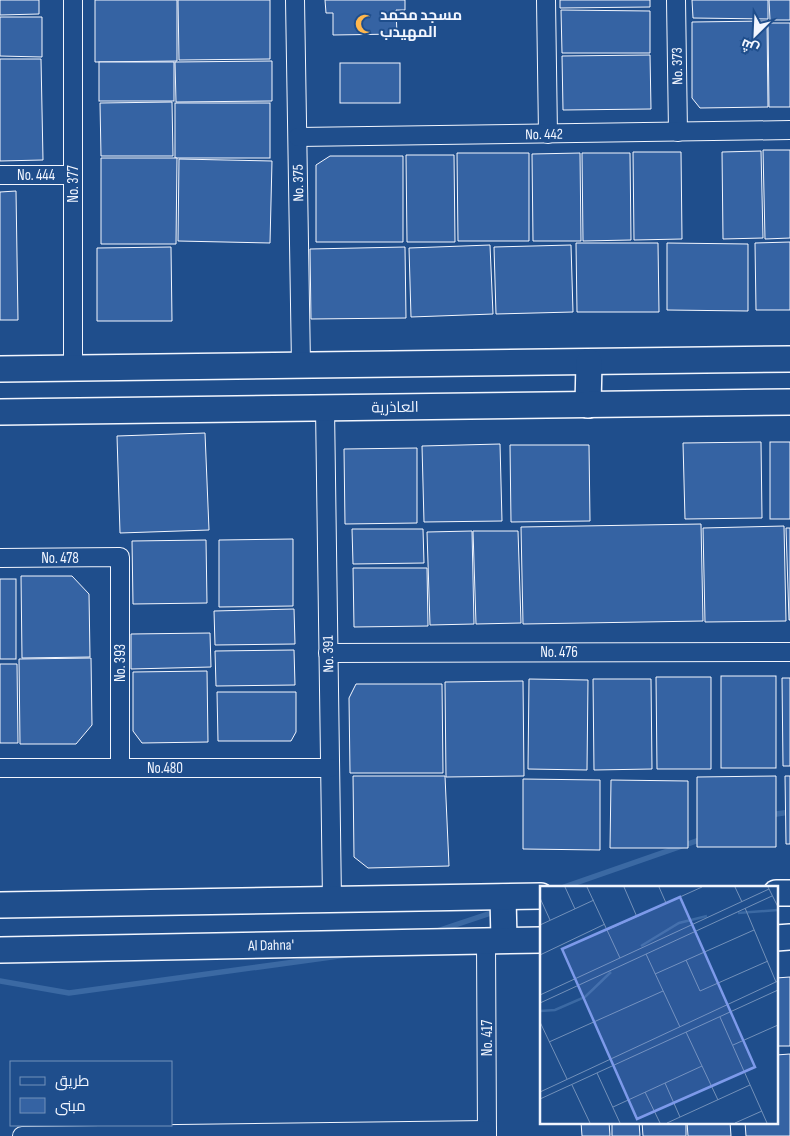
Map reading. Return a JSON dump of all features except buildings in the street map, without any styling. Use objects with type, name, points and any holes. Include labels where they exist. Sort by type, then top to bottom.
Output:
[{"type":"street","name":"No. 377","points":[[73,0],[73,368]]},
{"type":"street","name":"No. 375","points":[[295,0],[301,365]]},
{"type":"street","points":[[546,0],[548,134]]},
{"type":"street","name":"No. 373","points":[[676,0],[678,132]]},
{"type":"street","name":"No. 442","points":[[298,137],[790,130]]},
{"type":"street","name":"No. 444","points":[[0,175],[73,175]]},
{"type":"street","points":[[0,369],[790,359]]},
{"type":"street","points":[[588,405],[589,362]]},
{"type":"street","name":"العاذرية","points":[[0,412],[790,402]]},
{"type":"street","name":"No. 391","points":[[325,408],[332,900]]},
{"type":"street","name":"No. 478","points":[[0,558],[120,557]]},
{"type":"street","name":"No. 393","points":[[120,557],[120,768]]},
{"type":"street","name":"No. 476","points":[[328,653],[790,652]]},
{"type":"street","name":"No.480","points":[[0,768],[330,768]]},
{"type":"street","points":[[0,905],[540,896]]},
{"type":"street","points":[[495,941],[503,897]]},
{"type":"street","name":"Al Dahna'","points":[[0,950],[540,940]]},
{"type":"street","name":"No. 417","points":[[488,1133],[495,941]]},
{"type":"street","points":[[22,1136],[488,1133]]},
{"type":"waterway","points":[[770,815],[790,812]]},
{"type":"waterway","points":[[567,886],[702,839]]},
{"type":"waterway","points":[[437,931],[497,911]]},
{"type":"waterway","points":[[0,981],[69,993],[346,955]]},
{"type":"place","name":"مسجد محمد المهيدب","points":[[365,24]]}]
